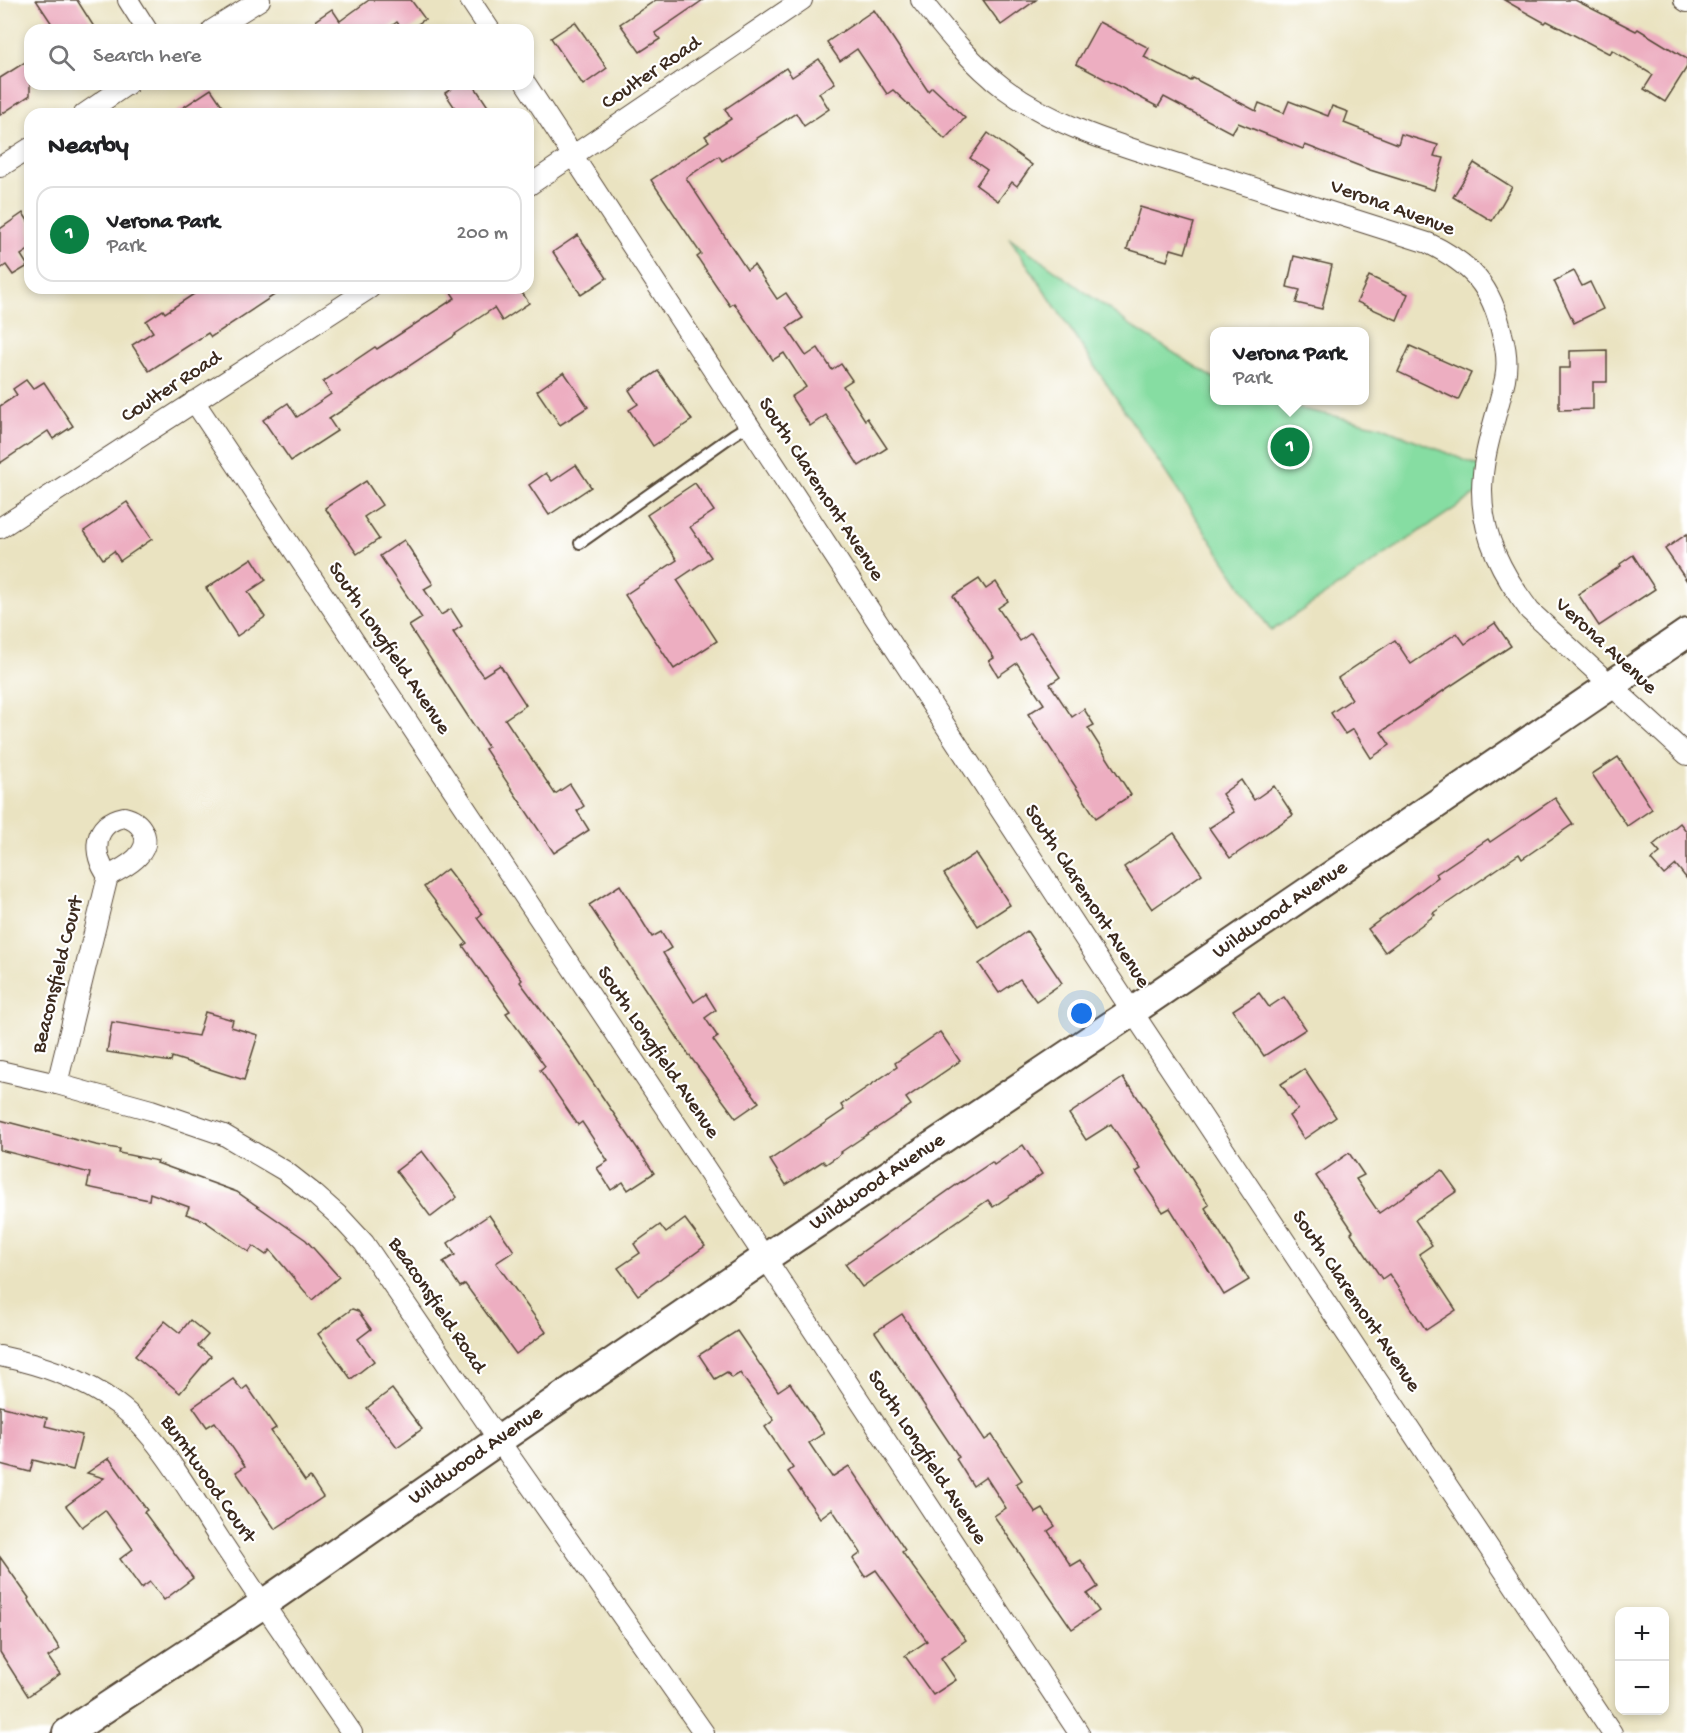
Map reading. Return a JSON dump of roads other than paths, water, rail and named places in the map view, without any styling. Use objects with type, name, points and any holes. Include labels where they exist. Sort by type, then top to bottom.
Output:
[{"type":"street","points":[[128,0],[143,24]]},
{"type":"street","points":[[222,24],[260,0]]},
{"type":"street","points":[[470,0],[486,24]]},
{"type":"street","name":"Coulter Road","points":[[534,182],[802,0]]},
{"type":"street","name":"Verona Avenue","points":[[921,0],[951,39],[971,60],[1029,105],[1067,125],[1120,146],[1428,243],[1458,260],[1477,277],[1492,299],[1506,349],[1506,376],[1484,468],[1482,490],[1488,533],[1498,563],[1512,588],[1530,611],[1687,755]]},
{"type":"street","points":[[93,108],[119,90]]},
{"type":"street","name":"South Claremont Avenue","points":[[529,90],[1132,1011],[1612,1733]]},
{"type":"street","points":[[0,167],[24,152]]},
{"type":"street","name":"Coulter Road","points":[[0,528],[361,294]]},
{"type":"street","name":"South Longfield Avenue","points":[[194,401],[1079,1733]]},
{"type":"street","name":"Wildwood Avenue","points":[[67,1733],[263,1604],[765,1258],[1687,633]]},
{"type":"street","name":"Beaconsfield Court","points":[[57,1084],[108,876]]},
{"type":"street","name":"Beaconsfield Road","points":[[0,1071],[151,1110],[224,1135],[285,1171],[340,1217],[364,1243],[704,1733]]},
{"type":"street","name":"Burntwood Court","points":[[0,1356],[65,1374],[87,1384],[117,1404],[135,1420],[159,1447],[352,1733]]},
{"type":"lane","points":[[580,543],[749,425]]},
{"type":"place","name":"Verona Park","points":[[1290,447]]}]
